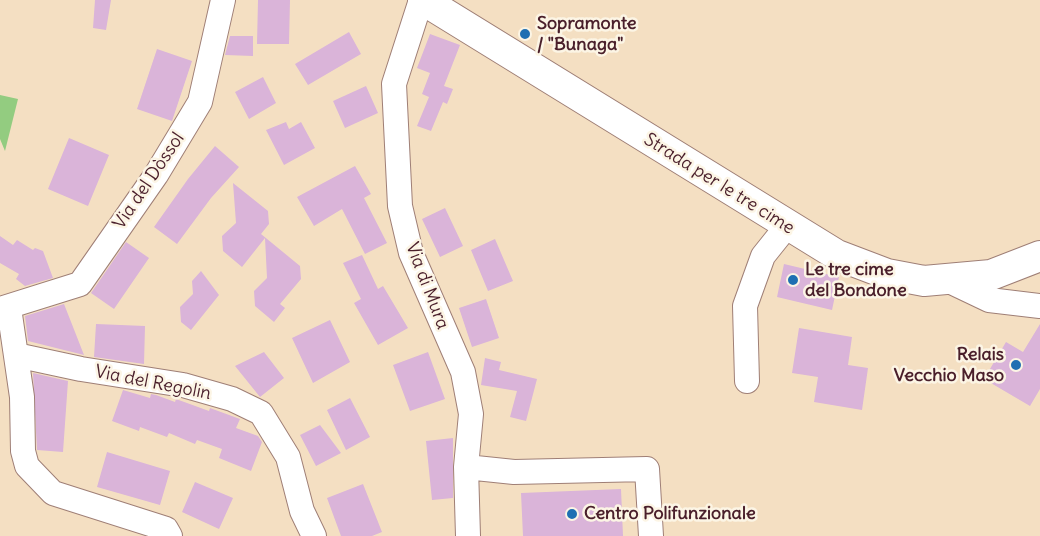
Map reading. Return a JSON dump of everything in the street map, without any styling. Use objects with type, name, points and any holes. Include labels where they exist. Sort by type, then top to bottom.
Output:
[{"type":"main road","name":"Strada per le tre cime","points":[[422,0],[837,255],[887,274],[924,281],[991,275],[1040,256]]},
{"type":"street","name":"Via del Dòssol","points":[[170,536],[166,529],[53,493],[27,466],[23,451],[22,397],[16,355],[4,308],[80,284],[156,175],[200,102],[223,0]]},
{"type":"street","name":"Via di Mura","points":[[422,0],[394,84],[400,206],[411,254],[463,372],[471,414],[466,467],[468,536]]},
{"type":"street","points":[[747,381],[745,306],[763,256],[787,226]]},
{"type":"street","points":[[947,280],[989,300],[1040,306]]},
{"type":"street","name":"Via del Regolin","points":[[16,355],[81,369],[183,385],[232,399],[261,413],[288,457],[302,511],[314,536]]},
{"type":"street","points":[[466,467],[514,471],[647,469],[651,536]]},
{"type":"green space","points":[[0,95],[18,99],[5,151],[0,139]]},
{"type":"building","points":[[95,0],[111,0],[106,30],[93,28]]},
{"type":"building","points":[[258,0],[290,0],[289,44],[257,44]]},
{"type":"building","points":[[349,32],[361,54],[308,85],[295,64]]},
{"type":"building","points":[[430,34],[460,45],[444,86],[453,89],[447,104],[443,102],[431,131],[417,126],[429,97],[422,94],[430,73],[417,68]]},
{"type":"building","points":[[230,36],[253,36],[253,56],[225,55]]},
{"type":"building","points":[[157,49],[192,61],[172,121],[137,109]]},
{"type":"building","points":[[263,77],[276,103],[249,119],[235,92]]},
{"type":"building","points":[[366,86],[378,113],[345,128],[333,101]]},
{"type":"building","points":[[286,122],[289,129],[301,122],[315,148],[284,165],[266,130]]},
{"type":"building","points":[[69,138],[109,155],[88,206],[48,189]]},
{"type":"building","points":[[215,146],[239,167],[211,198],[177,244],[154,227]]},
{"type":"building","points":[[355,166],[371,194],[364,198],[387,243],[365,254],[342,209],[314,226],[297,197]]},
{"type":"building","points":[[233,183],[268,211],[269,224],[261,234],[300,266],[301,279],[280,304],[285,308],[274,322],[255,306],[254,291],[267,278],[265,238],[242,267],[223,251],[222,236],[236,223]]},
{"type":"building","points":[[445,208],[463,246],[440,257],[422,219]]},
{"type":"building","points":[[0,236],[13,245],[17,240],[33,250],[35,248],[43,251],[53,278],[25,286],[16,279],[19,274],[0,263]]},
{"type":"building","points":[[495,239],[513,281],[488,291],[471,250]]},
{"type":"building","points":[[126,242],[149,258],[114,309],[91,293]]},
{"type":"building","points":[[362,255],[378,289],[383,286],[408,328],[378,345],[354,303],[361,299],[343,263]]},
{"type":"building","points":[[784,264],[839,277],[832,310],[777,297]]},
{"type":"building","points":[[201,271],[219,295],[191,330],[181,322],[180,307],[193,294],[192,281]]},
{"type":"building","points":[[486,299],[499,338],[472,347],[459,308]]},
{"type":"building","points":[[64,304],[84,355],[28,341],[25,316]]},
{"type":"building","points":[[330,320],[350,362],[313,383],[292,338]]},
{"type":"building","points":[[96,324],[145,326],[144,364],[94,357]]},
{"type":"building","name":"Relais Vecchio Maso","points":[[1040,324],[1040,389],[1030,406],[984,379],[1006,342],[1023,352]]},
{"type":"building","points":[[799,328],[852,337],[848,365],[868,368],[862,410],[814,402],[818,377],[792,373]]},
{"type":"building","points":[[264,352],[284,378],[260,397],[235,366]]},
{"type":"building","points":[[428,352],[445,399],[410,411],[393,365]]},
{"type":"building","points":[[485,358],[501,362],[499,370],[537,379],[526,421],[510,417],[517,391],[481,385]]},
{"type":"building","points":[[33,373],[68,381],[63,452],[37,450]]},
{"type":"building","points":[[123,390],[150,398],[151,394],[175,402],[176,399],[240,419],[236,428],[258,436],[262,442],[251,471],[219,458],[222,449],[197,440],[195,444],[169,433],[167,437],[140,427],[139,431],[112,421]]},
{"type":"building","points":[[350,398],[370,437],[346,450],[327,410]]},
{"type":"building","points":[[320,425],[341,453],[316,466],[300,435]]},
{"type":"building","points":[[453,438],[453,498],[432,500],[426,441]]},
{"type":"building","points":[[107,452],[170,471],[160,505],[97,487]]},
{"type":"building","points":[[195,482],[233,498],[219,529],[182,512]]},
{"type":"building","points":[[363,484],[382,532],[372,536],[341,536],[327,498]]},
{"type":"building","name":"Centro Polifunzionale","points":[[621,489],[623,536],[523,536],[521,493]]},
{"type":"place","name":"Sopramonte / \"Bunaga\"","points":[[525,34]]},
{"type":"place","name":"Le tre cime del Bondone","points":[[793,280]]},
{"type":"place","name":"Relais Vecchio Maso","points":[[1016,365]]},
{"type":"place","name":"Centro Polifunzionale","points":[[572,514]]}]
